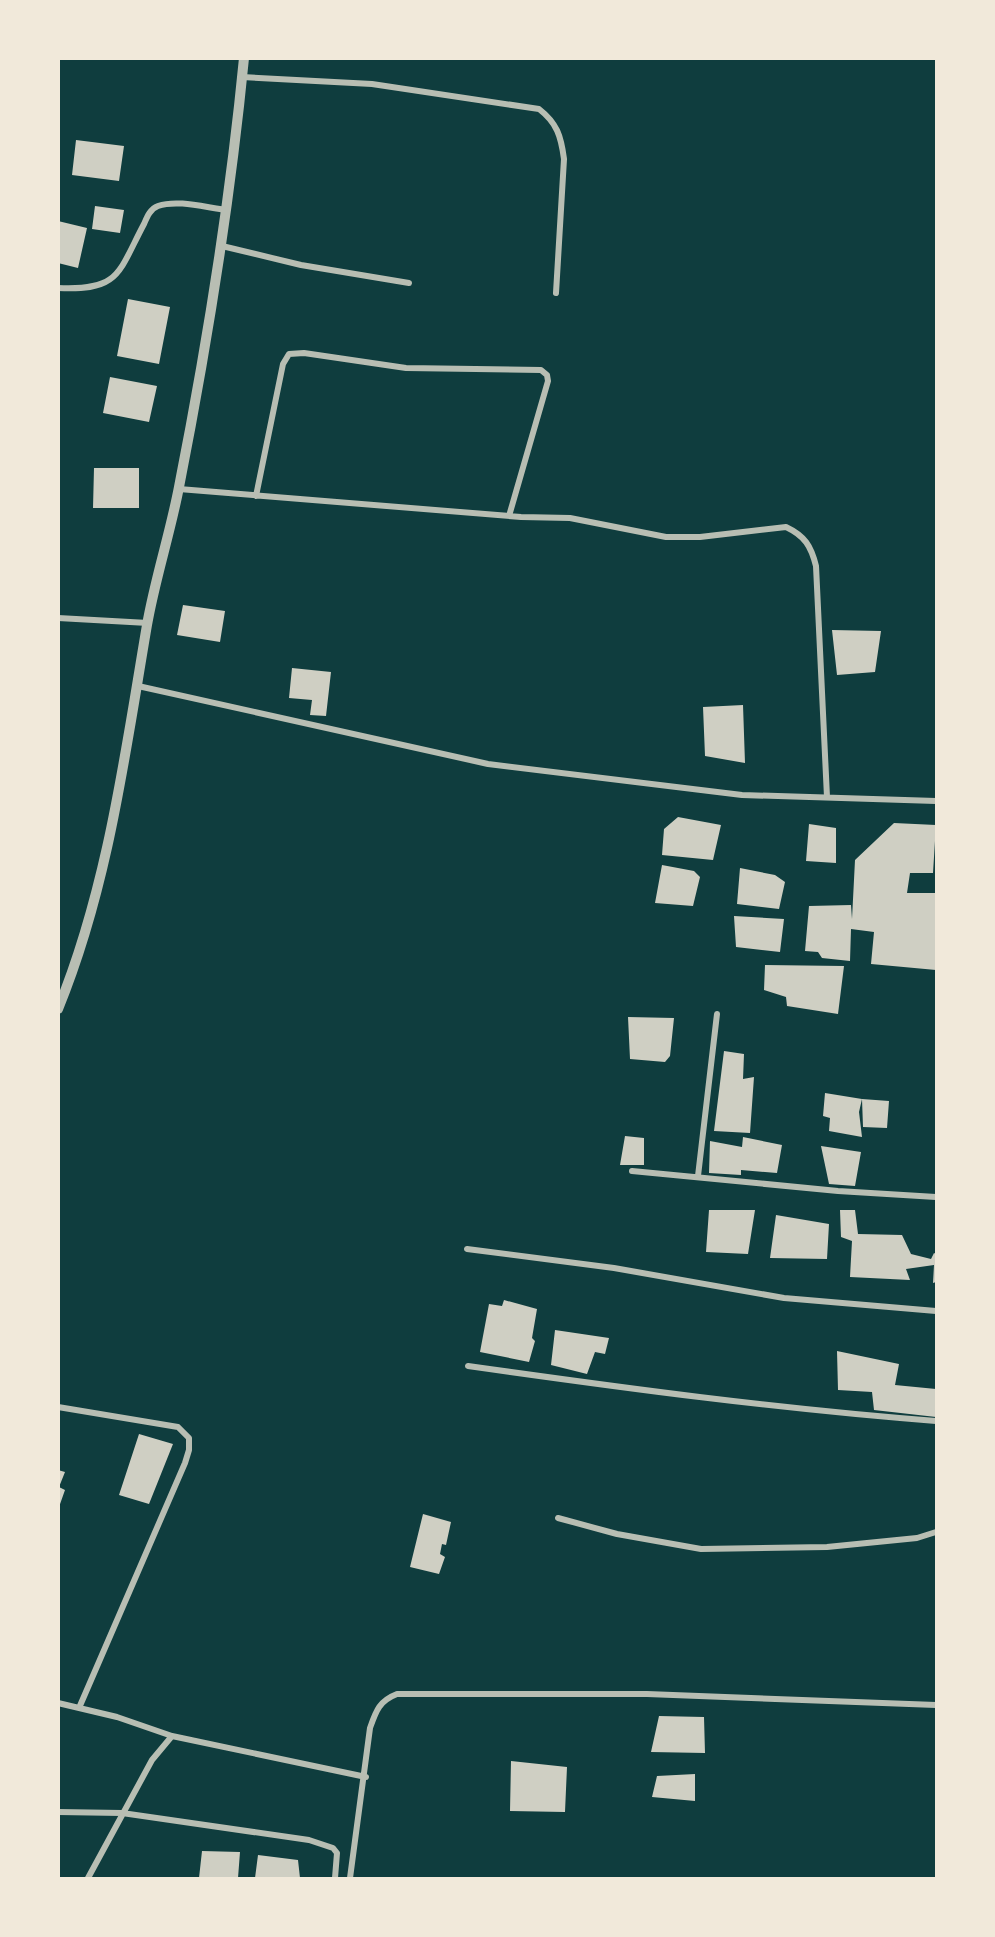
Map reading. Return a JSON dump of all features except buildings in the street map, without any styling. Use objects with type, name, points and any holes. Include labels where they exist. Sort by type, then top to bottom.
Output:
[{"type":"street","points":[[58,1009],[89,919],[117,799],[148,623],[179,489],[228,210],[244,58]]},
{"type":"street","points":[[242,77],[372,84],[539,109],[553,120],[561,137],[564,159],[556,293]]},
{"type":"street","points":[[58,288],[88,290],[102,286],[112,279],[126,260],[150,212],[158,207],[187,205],[228,210]]},
{"type":"street","points":[[222,246],[301,265],[409,283]]},
{"type":"street","points":[[256,496],[282,364],[289,354],[304,353],[406,368],[541,370],[547,375],[548,381],[509,516]]},
{"type":"street","points":[[179,489],[509,516],[570,518],[666,537],[700,537],[786,527],[807,541],[816,566],[827,797]]},
{"type":"street","points":[[58,618],[148,623]]},
{"type":"street","points":[[138,686],[488,764],[742,795],[936,801]]},
{"type":"street","points":[[698,1176],[717,1014]]},
{"type":"street","points":[[632,1171],[838,1191],[936,1197]]},
{"type":"street","points":[[467,1249],[614,1268],[783,1298],[936,1311]]},
{"type":"street","points":[[468,1366],[692,1398],[821,1412],[936,1421]]},
{"type":"street","points":[[58,1407],[178,1427],[189,1438],[185,1463],[79,1708]]},
{"type":"street","points":[[558,1518],[617,1534],[700,1549],[827,1547],[917,1538],[936,1532]]},
{"type":"street","points":[[350,1878],[366,1777],[370,1728],[376,1709],[385,1699],[411,1692],[647,1694],[936,1704]]},
{"type":"street","points":[[58,1703],[117,1717],[172,1736],[366,1777]]},
{"type":"street","points":[[88,1878],[160,1747],[172,1736]]},
{"type":"street","points":[[58,1812],[122,1813],[323,1844],[337,1853],[335,1878]]}]
